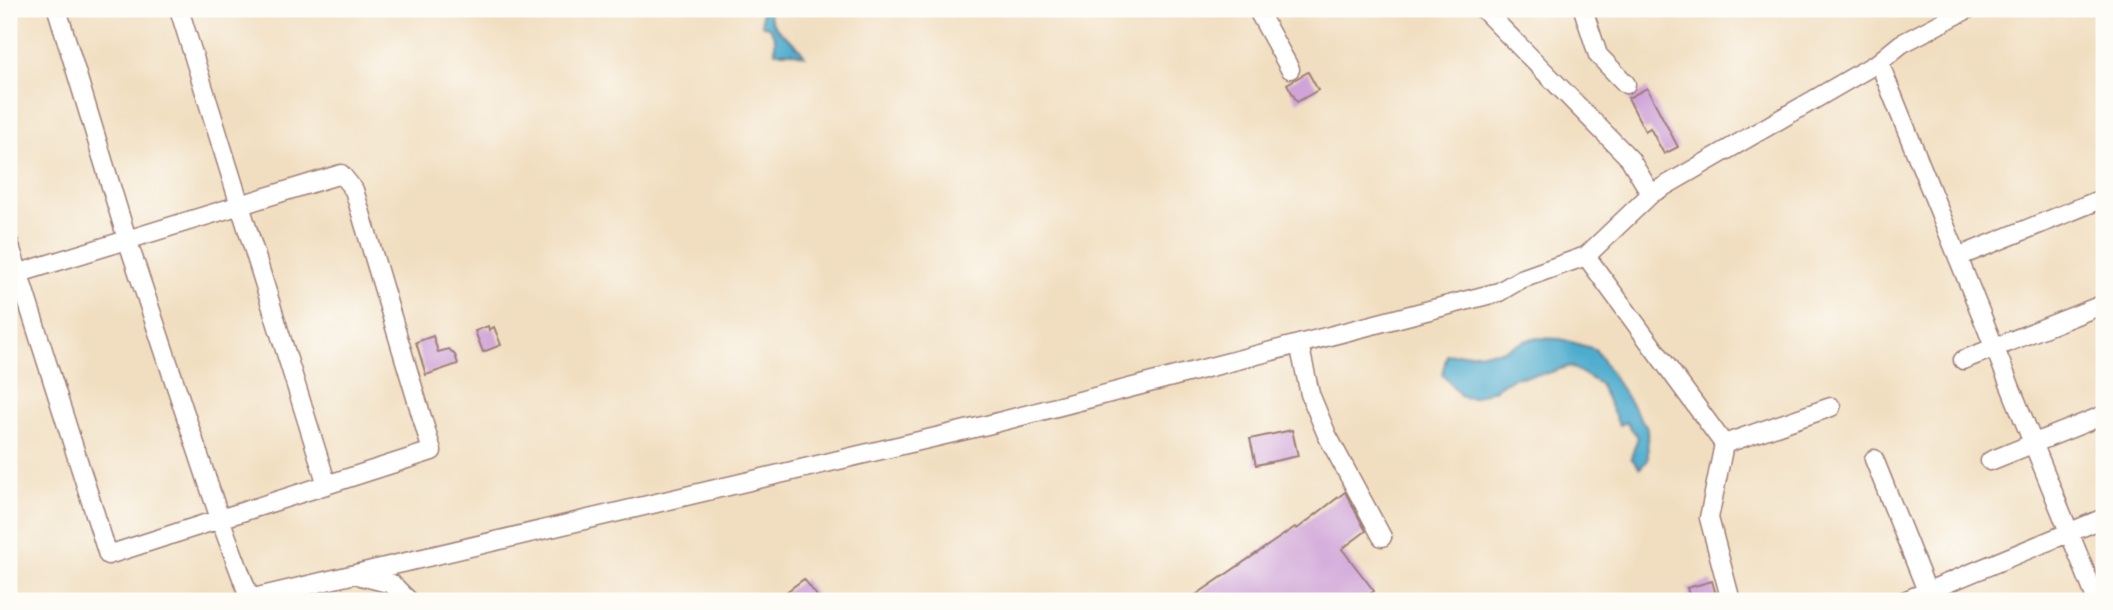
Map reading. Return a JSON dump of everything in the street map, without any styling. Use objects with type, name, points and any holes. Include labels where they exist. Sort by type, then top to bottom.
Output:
[{"type":"street","points":[[57,9],[127,239],[246,600],[987,425],[1500,292],[1521,278],[1586,256],[1651,194],[1879,62],[1901,44],[1968,9]]},
{"type":"street","points":[[179,9],[327,485]]},
{"type":"street","points":[[1257,9],[1290,69]]},
{"type":"street","points":[[1483,9],[1630,159],[1651,194]]},
{"type":"street","points":[[1583,9],[1598,55],[1626,84]]},
{"type":"street","points":[[1879,62],[2096,601]]},
{"type":"street","points":[[9,243],[13,275],[108,555],[432,451],[354,190],[341,174],[13,275]]},
{"type":"street","points":[[1958,257],[2104,198]]},
{"type":"street","points":[[1586,256],[1724,444],[1709,518],[1731,601]]},
{"type":"street","points":[[1963,360],[2104,304]]},
{"type":"street","points":[[1299,344],[1310,394],[1327,435],[1382,537]]},
{"type":"street","points":[[1724,444],[1831,407]]},
{"type":"street","points":[[1990,461],[2104,415]]},
{"type":"street","points":[[1874,460],[1929,597]]},
{"type":"street","points":[[1904,601],[1929,597],[2104,518]]},
{"type":"street","points":[[357,575],[392,584],[409,601]]},
{"type":"water","points":[[761,9],[768,9],[773,24],[805,56],[791,52],[775,52],[775,38],[770,28],[762,25]]},
{"type":"water","points":[[1533,338],[1561,339],[1595,349],[1647,428],[1648,460],[1640,468],[1631,458],[1638,437],[1626,422],[1619,425],[1600,384],[1570,366],[1548,373],[1512,378],[1473,398],[1462,397],[1442,374],[1447,355],[1501,351]]},
{"type":"building","points":[[1308,72],[1318,90],[1297,102],[1287,84]]},
{"type":"building","points":[[1647,88],[1678,147],[1664,154],[1650,128],[1645,131],[1628,98]]},
{"type":"building","points":[[488,326],[489,330],[494,327],[501,345],[483,352],[475,331]]},
{"type":"building","points":[[433,336],[438,352],[449,349],[458,364],[426,375],[416,342]]},
{"type":"building","points":[[1292,430],[1298,456],[1256,465],[1250,439]]},
{"type":"building","points":[[1345,492],[1366,531],[1342,549],[1374,591],[1361,601],[1187,601],[1295,527],[1297,529]]},
{"type":"building","points":[[804,579],[821,601],[774,601]]},
{"type":"building","points":[[1712,581],[1718,601],[1691,601],[1687,588]]}]
